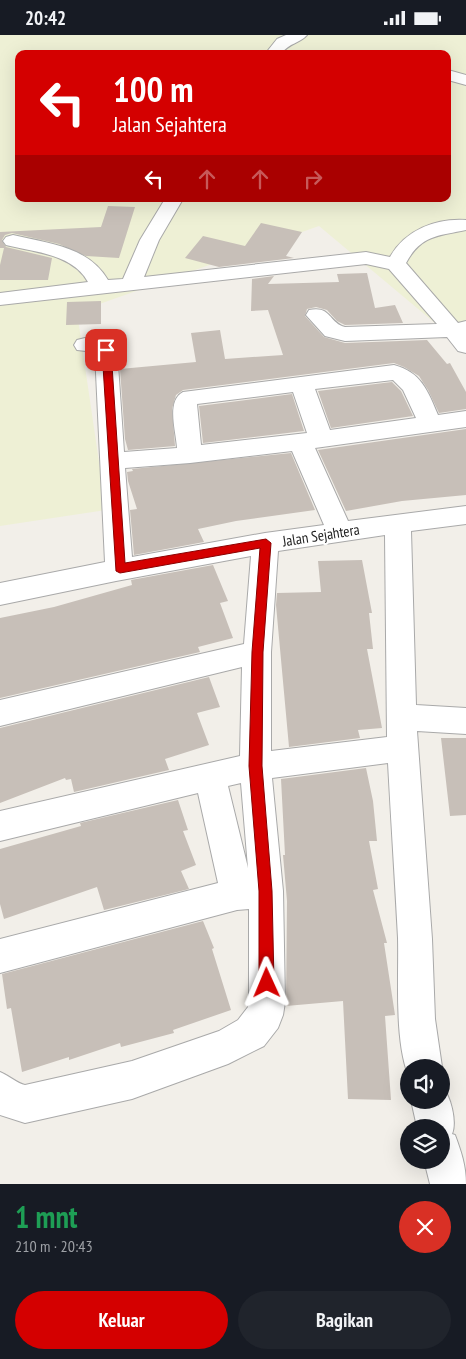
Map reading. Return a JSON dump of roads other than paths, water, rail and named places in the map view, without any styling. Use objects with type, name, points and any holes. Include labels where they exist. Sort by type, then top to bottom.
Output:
[{"type":"street","points":[[280,50],[282,42],[299,35]]},
{"type":"street","points":[[451,76],[466,80]]},
{"type":"street","points":[[131,284],[142,252],[157,223],[172,202]]},
{"type":"street","points":[[396,264],[404,249],[412,240],[435,231],[464,225]]},
{"type":"street","points":[[13,241],[48,248],[80,262],[90,268],[101,287]]},
{"type":"street","points":[[0,299],[220,275],[348,258],[377,259],[396,264],[462,335]]},
{"type":"street","points":[[317,315],[333,331],[345,334],[462,335]]},
{"type":"street","points":[[84,345],[102,346],[106,350],[120,569]]},
{"type":"street","points":[[190,455],[185,405],[188,398],[390,371],[398,373],[409,380],[430,423]]},
{"type":"street","points":[[302,384],[310,440],[340,532]]},
{"type":"street","points":[[112,461],[190,455],[466,419]]},
{"type":"street","name":"Jalan Sejahtera","points":[[0,594],[120,569],[266,543],[398,523],[466,515]]},
{"type":"street","points":[[398,523],[402,748],[415,939],[417,1019],[422,1059]]},
{"type":"street","points":[[0,1091],[14,1103],[25,1104],[103,1088],[189,1061],[228,1046],[251,1033],[265,1015],[267,1002],[251,893],[256,766],[257,652],[266,543]]},
{"type":"street","points":[[0,713],[257,652]]},
{"type":"street","points":[[401,717],[466,721]]},
{"type":"street","points":[[0,826],[256,766],[402,748]]},
{"type":"street","points":[[210,777],[251,893]]},
{"type":"street","points":[[0,956],[251,893]]},
{"type":"street","points":[[446,1169],[450,1184]]}]
